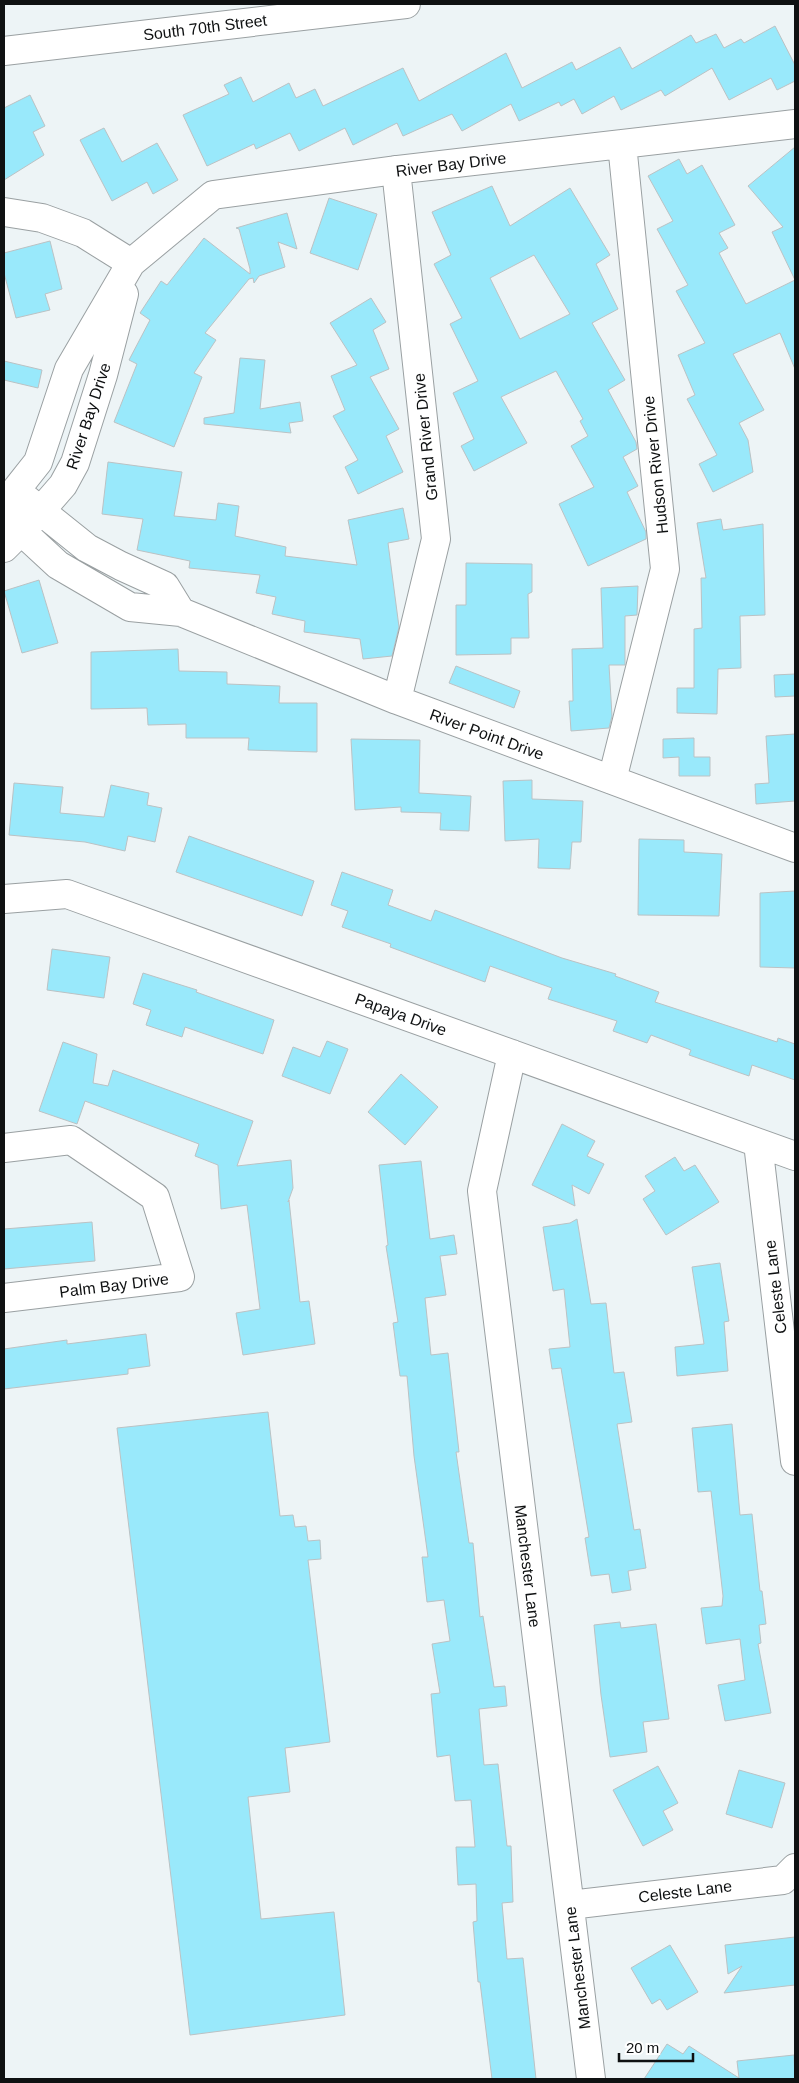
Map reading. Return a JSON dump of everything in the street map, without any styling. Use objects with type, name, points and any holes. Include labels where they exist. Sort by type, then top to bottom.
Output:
[{"type":"street","name":"South 70th Street","points":[[4,51],[406,4]]},
{"type":"street","name":"River Bay Drive","points":[[10,498],[38,462],[69,368],[132,263],[213,195],[396,170],[795,124]]},
{"type":"street","name":"Hudson River Drive","points":[[612,780],[666,569],[622,144]]},
{"type":"street","name":"Grand River Drive","points":[[396,170],[436,539],[397,700]]},
{"type":"street","points":[[4,212],[42,218],[83,232],[132,263]]},
{"type":"street","name":"River Bay Drive","points":[[9,531],[41,511],[63,486],[75,463],[102,375],[132,263]]},
{"type":"street","points":[[10,498],[41,511],[87,548],[165,586],[181,612]]},
{"type":"street","name":"River Point Drive","points":[[9,531],[58,565],[130,607],[181,612],[397,700],[795,848]]},
{"type":"street","name":"Papaya Drive","points":[[4,900],[67,894],[795,1156]]},
{"type":"street","name":"Manchester Lane","points":[[512,1054],[482,1191],[591,2079]]},
{"type":"street","name":"Palm Bay Drive","points":[[4,1148],[72,1140],[155,1197],[180,1277],[4,1298]]},
{"type":"street","name":"Celeste Lane","points":[[758,1143],[795,1461]]},
{"type":"street","name":"Celeste Lane","points":[[570,1904],[782,1880],[795,1868]]},
{"type":"building","points":[[775,26],[795,65],[795,81],[777,90],[771,78],[729,100],[712,68],[665,96],[661,90],[621,110],[614,96],[582,114],[574,99],[561,106],[559,102],[519,121],[511,104],[462,131],[452,114],[403,136],[397,123],[353,145],[345,128],[299,151],[290,133],[256,149],[254,144],[207,166],[183,115],[229,94],[224,85],[241,77],[253,102],[289,83],[296,98],[315,89],[323,106],[403,68],[419,101],[506,53],[522,88],[572,62],[576,70],[620,47],[632,69],[691,35],[696,43],[716,34],[724,48],[741,39],[744,43]]},
{"type":"building","points":[[30,95],[45,126],[33,132],[44,155],[4,180],[4,108]]},
{"type":"building","points":[[104,128],[122,162],[157,143],[178,180],[153,194],[147,182],[112,201],[80,140]]},
{"type":"building","points":[[795,147],[795,280],[772,232],[783,227],[748,186]]},
{"type":"building","points":[[679,159],[687,174],[702,165],[735,225],[719,233],[728,248],[719,253],[746,304],[795,280],[795,369],[780,333],[733,354],[764,410],[739,423],[748,440],[753,472],[713,492],[699,464],[717,455],[687,399],[695,395],[678,355],[705,343],[676,291],[688,285],[657,229],[673,221],[648,176]]},
{"type":"building","points":[[492,186],[510,226],[570,188],[610,255],[596,264],[618,309],[592,323],[625,380],[608,390],[636,442],[637,449],[623,457],[638,486],[627,492],[646,532],[646,539],[588,566],[559,504],[594,487],[571,446],[588,436],[580,421],[583,419],[556,371],[501,397],[527,443],[474,471],[461,446],[474,439],[453,393],[478,381],[450,324],[462,318],[434,264],[451,255],[432,212]],"holes":[[[534,255],[570,314],[520,339],[490,278]]]},
{"type":"building","points":[[329,198],[377,214],[358,270],[310,253]]},
{"type":"building","points":[[287,213],[297,249],[278,242],[285,267],[259,276],[254,283],[253,278],[249,279],[205,333],[216,340],[194,373],[202,377],[174,447],[114,422],[137,364],[129,360],[150,320],[140,313],[161,281],[167,285],[204,238],[250,274],[239,229],[236,228]]},
{"type":"building","points":[[50,241],[62,289],[45,294],[50,310],[16,318],[4,273],[4,253]]},
{"type":"building","points":[[371,298],[386,322],[373,330],[389,369],[370,377],[399,429],[386,436],[403,472],[358,494],[345,467],[358,460],[333,416],[345,410],[331,376],[357,365],[330,323]]},
{"type":"building","points":[[240,358],[265,360],[260,409],[300,402],[303,421],[289,423],[291,433],[204,424],[204,418],[234,413]]},
{"type":"building","points":[[4,361],[42,370],[38,388],[4,380]]},
{"type":"building","points":[[108,462],[182,472],[174,516],[216,520],[218,503],[239,506],[235,536],[286,547],[285,556],[357,565],[348,520],[403,508],[409,539],[388,543],[399,627],[392,656],[363,659],[360,639],[304,632],[305,621],[272,614],[276,597],[256,593],[260,575],[189,568],[190,561],[137,550],[143,519],[102,514]]},
{"type":"building","points":[[721,519],[723,530],[763,524],[765,615],[740,616],[741,668],[718,669],[717,714],[677,713],[677,688],[694,688],[694,629],[702,628],[701,578],[706,578],[697,523]]},
{"type":"building","points":[[466,563],[532,564],[532,592],[528,594],[529,638],[511,638],[511,654],[456,655],[456,605],[466,605]]},
{"type":"building","points":[[39,580],[58,643],[22,653],[4,591]]},
{"type":"building","points":[[638,586],[637,615],[625,616],[625,665],[609,665],[612,716],[609,728],[571,731],[569,701],[573,701],[572,649],[603,648],[601,588]]},
{"type":"building","points":[[178,649],[179,671],[227,672],[227,684],[280,686],[279,703],[317,703],[317,752],[248,750],[249,738],[186,738],[186,724],[148,725],[147,708],[91,709],[91,652]]},
{"type":"building","points":[[456,666],[520,691],[514,708],[449,683]]},
{"type":"building","points":[[795,674],[795,696],[775,697],[774,675]]},
{"type":"building","points":[[795,734],[795,801],[756,804],[755,784],[769,783],[766,736]]},
{"type":"building","points":[[694,738],[694,757],[710,757],[710,776],[679,776],[679,757],[663,758],[663,739]]},
{"type":"building","points":[[351,739],[420,740],[419,793],[471,796],[469,831],[440,830],[441,813],[401,812],[401,807],[355,810]]},
{"type":"building","points":[[532,780],[532,799],[583,801],[581,842],[572,842],[570,869],[538,868],[539,839],[505,841],[503,781]]},
{"type":"building","points":[[14,783],[63,787],[60,813],[104,817],[111,785],[149,793],[147,805],[162,808],[155,842],[128,836],[125,851],[85,842],[9,835]]},
{"type":"building","points":[[189,836],[314,881],[302,916],[176,872]]},
{"type":"building","points":[[639,839],[684,840],[684,852],[722,854],[719,916],[638,915]]},
{"type":"building","points":[[342,872],[393,890],[388,905],[431,921],[435,910],[562,958],[616,974],[615,976],[659,992],[655,1002],[777,1042],[778,1038],[795,1044],[795,1080],[752,1065],[749,1076],[689,1055],[691,1050],[651,1035],[647,1043],[613,1031],[617,1021],[548,999],[552,988],[490,966],[485,982],[390,947],[391,944],[342,927],[348,911],[331,905]]},
{"type":"building","points":[[795,891],[795,968],[760,967],[760,893]]},
{"type":"building","points":[[52,949],[110,957],[104,998],[47,990]]},
{"type":"building","points":[[143,973],[197,990],[196,992],[274,1020],[263,1054],[185,1027],[182,1037],[146,1025],[151,1010],[133,1004]]},
{"type":"building","points":[[327,1041],[348,1049],[330,1094],[282,1076],[293,1047],[320,1057]]},
{"type":"building","points":[[63,1042],[97,1054],[93,1083],[108,1086],[113,1070],[253,1121],[237,1166],[291,1160],[293,1188],[288,1202],[289,1200],[300,1302],[309,1301],[315,1344],[243,1355],[236,1313],[260,1309],[247,1205],[221,1209],[218,1165],[195,1156],[199,1144],[85,1101],[77,1124],[39,1111]]},
{"type":"building","points":[[401,1074],[438,1107],[405,1145],[368,1112]]},
{"type":"building","points":[[562,1124],[595,1141],[587,1156],[604,1164],[589,1194],[572,1185],[575,1206],[532,1185]]},
{"type":"building","points":[[675,1157],[684,1171],[695,1165],[719,1202],[666,1235],[643,1199],[655,1191],[645,1176]]},
{"type":"building","points":[[421,1161],[430,1239],[454,1235],[457,1254],[440,1256],[446,1295],[425,1298],[431,1355],[448,1353],[459,1452],[456,1452],[469,1543],[473,1543],[480,1617],[483,1616],[494,1687],[505,1686],[507,1706],[479,1709],[484,1765],[498,1764],[507,1846],[511,1846],[513,1902],[502,1903],[507,1959],[523,1958],[536,2079],[492,2079],[480,1982],[478,1982],[473,1922],[477,1921],[476,1884],[458,1885],[456,1847],[475,1847],[471,1800],[455,1801],[450,1755],[437,1757],[431,1694],[440,1693],[432,1644],[450,1641],[444,1600],[427,1602],[422,1557],[428,1557],[414,1456],[407,1376],[400,1376],[393,1323],[398,1322],[386,1246],[388,1245],[379,1165]]},
{"type":"building","points":[[577,1219],[591,1304],[606,1303],[614,1373],[624,1372],[632,1422],[617,1424],[634,1530],[640,1529],[646,1568],[628,1571],[631,1590],[612,1593],[609,1574],[591,1576],[585,1538],[589,1537],[561,1368],[552,1369],[549,1349],[570,1347],[564,1289],[553,1291],[543,1227],[570,1223]]},
{"type":"building","points":[[92,1222],[95,1261],[4,1269],[4,1229]]},
{"type":"building","points":[[720,1263],[729,1321],[724,1322],[728,1371],[677,1376],[675,1347],[704,1344],[692,1267]]},
{"type":"building","points":[[146,1334],[150,1366],[128,1369],[128,1374],[4,1389],[4,1349],[67,1340],[67,1344]]},
{"type":"building","points":[[268,1412],[280,1516],[293,1515],[295,1527],[306,1526],[308,1541],[320,1540],[321,1559],[308,1560],[330,1742],[285,1748],[290,1792],[248,1797],[261,1919],[334,1912],[345,2015],[190,2035],[117,1428]]},
{"type":"building","points":[[732,1424],[740,1515],[752,1514],[760,1591],[762,1591],[766,1624],[759,1625],[761,1643],[758,1644],[771,1713],[725,1721],[718,1685],[745,1680],[740,1639],[706,1644],[701,1608],[722,1606],[723,1596],[711,1491],[698,1492],[692,1428]]},
{"type":"building","points":[[620,1622],[621,1628],[656,1624],[669,1719],[643,1722],[647,1752],[610,1757],[594,1625]]},
{"type":"building","points":[[658,1766],[678,1803],[663,1811],[673,1830],[643,1846],[613,1790]]},
{"type":"building","points":[[739,1770],[785,1783],[772,1828],[726,1814]]},
{"type":"building","points":[[795,1937],[795,1985],[724,1993],[742,1966],[728,1974],[725,1945]]},
{"type":"building","points":[[670,1945],[698,1992],[667,2010],[660,1999],[652,2004],[631,1968]]},
{"type":"building","points":[[667,2044],[683,2054],[689,2046],[739,2078],[737,2061],[794,2055],[795,2079],[644,2079]]}]
